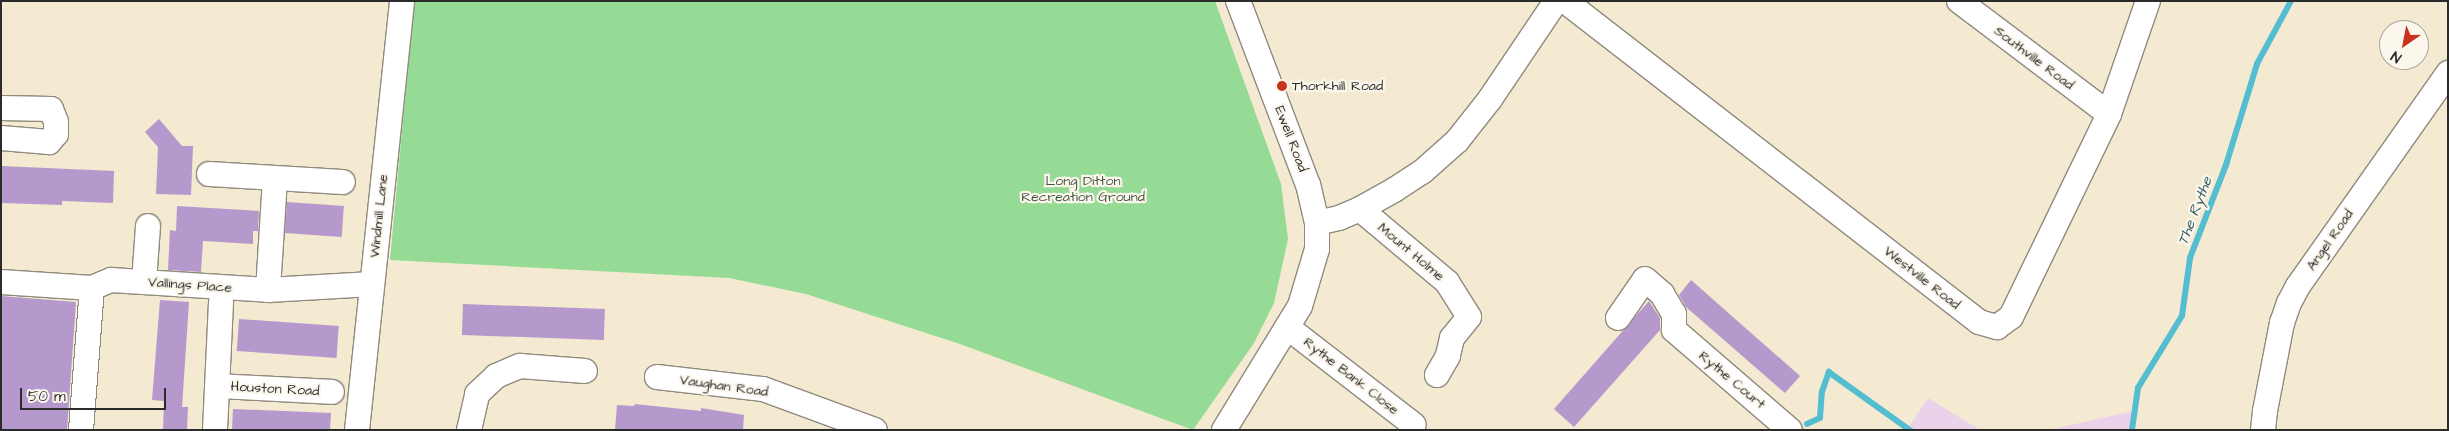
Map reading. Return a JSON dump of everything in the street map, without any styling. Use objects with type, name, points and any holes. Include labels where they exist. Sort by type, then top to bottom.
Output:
[{"type":"street","name":"Windmill Lane","points":[[357,430],[402,1]]},
{"type":"street","name":"Ewell Road","points":[[1238,1],[1308,186],[1317,223]]},
{"type":"street","points":[[1224,430],[1300,306],[1315,260],[1317,223],[1339,218],[1360,209],[1422,172],[1457,141],[1490,99],[1556,1]]},
{"type":"street","name":"Westville Road","points":[[1565,1],[1979,322],[1997,326],[2011,317],[2109,114],[2148,1]]},
{"type":"street","name":"Southville Road","points":[[1959,1],[2109,114]]},
{"type":"street","name":"Angel Road","points":[[2263,430],[2264,410],[2282,323],[2289,303],[2298,286],[2448,73]]},
{"type":"street","points":[[1,108],[50,108],[56,122],[56,134],[49,142],[1,138]]},
{"type":"street","points":[[209,174],[343,182]]},
{"type":"street","points":[[268,290],[275,178]]},
{"type":"street","name":"Mount Holme","points":[[1360,209],[1448,282],[1470,317],[1452,338],[1448,356],[1437,375]]},
{"type":"street","points":[[144,282],[148,226]]},
{"type":"street","name":"Rythe Court","points":[[1618,318],[1645,279],[1662,294],[1674,314],[1674,330],[1790,430]]},
{"type":"street","name":"Vallings Place","points":[[1,282],[102,284],[144,282],[268,290],[372,284]]},
{"type":"street","points":[[81,430],[102,284]]},
{"type":"street","name":"Houston Road","points":[[215,430],[221,301]]},
{"type":"street","name":"Rythe Bank Close","points":[[1287,327],[1414,425]]},
{"type":"street","points":[[469,430],[478,394],[496,376],[520,366],[585,372]]},
{"type":"street","name":"Vaughan Road","points":[[657,377],[763,389],[875,430]]},
{"type":"street","name":"Houston Road","points":[[218,386],[332,392]]},
{"type":"shaded area","points":[[1928,398],[1980,430],[1909,430],[1910,425]]},
{"type":"shaded area","points":[[2134,411],[2131,430],[2048,430]]},
{"type":"green space","name":"Long Ditton Recreation Ground","points":[[414,1],[1215,1],[1281,184],[1288,239],[1274,303],[1254,343],[1193,430],[960,344],[806,294],[729,278],[390,260]]},
{"type":"building","points":[[159,119],[182,146],[193,146],[191,195],[156,194],[158,147],[145,132]]},
{"type":"building","points":[[1,166],[114,171],[113,203],[62,201],[62,205],[1,203]]},
{"type":"building","points":[[287,202],[344,206],[342,237],[285,233]]},
{"type":"building","points":[[177,206],[259,211],[258,231],[253,231],[253,244],[203,241],[201,272],[168,270],[170,230],[176,231]]},
{"type":"building","points":[[1691,280],[1800,376],[1785,393],[1686,307],[1679,295]]},
{"type":"building","points":[[1,296],[76,302],[67,430],[1,430]]},
{"type":"building","points":[[160,300],[189,302],[182,407],[188,407],[187,430],[163,430],[164,401],[152,400]]},
{"type":"building","points":[[1649,301],[1660,318],[1660,330],[1574,427],[1554,409]]},
{"type":"building","points":[[463,304],[605,309],[604,340],[462,335]]},
{"type":"building","points":[[239,319],[339,326],[337,358],[237,351]]},
{"type":"building","points":[[635,404],[701,411],[701,408],[744,415],[743,430],[615,430],[617,405],[634,406]]},
{"type":"building","points":[[233,409],[331,413],[330,430],[232,430]]},
{"type":"waterway","name":"The Rythe","points":[[2132,430],[2138,388],[2182,316],[2190,258],[2226,165],[2257,64],[2291,1]]},
{"type":"waterway","points":[[1807,424],[1820,418],[1822,392],[1829,372],[1910,430]]},
{"type":"place","name":"Thorkhill Road","points":[[1282,86]]}]
